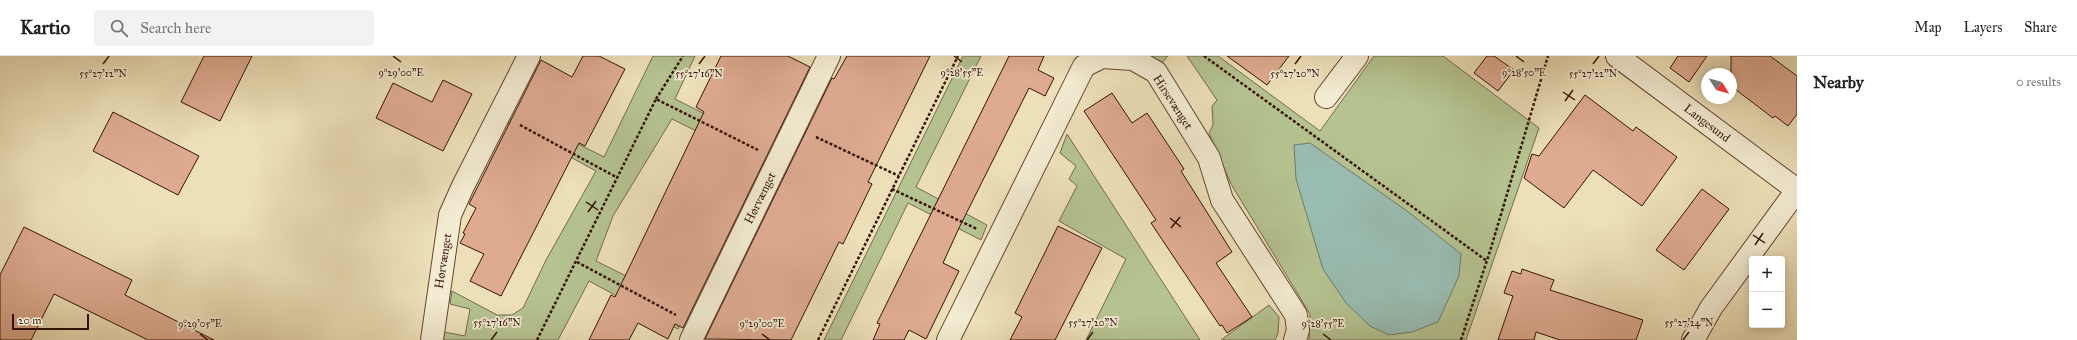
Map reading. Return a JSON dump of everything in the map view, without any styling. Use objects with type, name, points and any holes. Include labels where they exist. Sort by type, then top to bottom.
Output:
[{"type":"street","name":"Hørvænget","points":[[432,340],[450,214],[529,56]]},
{"type":"street","name":"Hørvænget","points":[[694,333],[829,56]]},
{"type":"street","points":[[1326,97],[1357,56]]},
{"type":"street","name":"Langesund","points":[[1617,56],[1797,190]]},
{"type":"street","name":"Hirsevænget","points":[[948,340],[1084,66],[1102,57],[1133,59],[1156,72],[1209,158],[1222,200],[1296,315],[1298,330],[1295,340]]},
{"type":"street","points":[[1692,340],[1711,308],[1797,190]]},
{"type":"path","points":[[537,340],[577,262],[656,99],[683,56]]},
{"type":"path","points":[[818,340],[958,56]]},
{"type":"path","points":[[1204,56],[1487,261]]},
{"type":"path","points":[[1461,340],[1487,261],[1548,56]]},
{"type":"path","points":[[656,99],[778,160]]},
{"type":"path","points":[[500,114],[618,178]]},
{"type":"path","points":[[794,127],[899,176]]},
{"type":"path","points":[[892,189],[998,240]]},
{"type":"path","points":[[577,262],[694,333]]},
{"type":"green space","points":[[653,56],[695,56],[675,99],[768,146],[761,163],[672,119],[613,216],[596,261],[688,307],[678,329],[589,281],[558,340],[443,340],[444,332],[465,336],[470,309],[450,304],[452,291],[497,315],[512,315],[523,308],[546,260],[596,171],[504,121],[509,109],[604,157]]},
{"type":"green space","points":[[963,56],[981,56],[916,187],[987,225],[981,240],[908,203],[841,340],[824,340]]},
{"type":"green space","points":[[1150,56],[1168,56],[1161,64]]},
{"type":"green space","points":[[1187,56],[1218,56],[1320,131],[1374,56],[1443,56],[1539,128],[1466,340],[1309,340],[1310,314],[1231,184],[1209,133],[1213,125],[1212,106],[1217,100]]},
{"type":"green space","points":[[1067,134],[1200,340],[1086,340],[1126,259],[1059,221],[1077,186],[1069,179],[1076,166],[1060,153]]},
{"type":"green space","points":[[1269,305],[1279,317],[1278,333],[1275,340],[1221,340]]},
{"type":"water","points":[[1310,143],[1407,211],[1461,254],[1459,276],[1438,322],[1412,332],[1389,335],[1370,326],[1346,303],[1323,269],[1296,179],[1294,145]]},
{"type":"building","points":[[204,56],[252,56],[220,121],[181,102]]},
{"type":"building","points":[[583,56],[599,56],[625,69],[585,146],[579,143],[501,296],[470,281],[484,254],[460,243],[465,234],[463,233],[476,208],[469,204],[541,60],[572,77]]},
{"type":"building","points":[[721,56],[788,56],[810,67],[683,328],[675,324],[668,339],[638,323],[629,340],[589,340],[611,295],[615,297],[704,112],[696,107]]},
{"type":"building","points":[[847,56],[930,56],[868,182],[872,184],[843,244],[839,242],[791,340],[705,339],[832,78],[834,79]]},
{"type":"building","points":[[1009,56],[1044,56],[1038,70],[1054,78],[1045,96],[1029,88],[959,228],[943,263],[959,271],[926,339],[909,330],[904,340],[873,340],[880,324],[877,323]]},
{"type":"building","points":[[1227,56],[1289,56],[1267,85]]},
{"type":"building","points":[[1487,56],[1494,56],[1514,70],[1498,91],[1474,73]]},
{"type":"building","points":[[1678,56],[1707,56],[1689,82],[1670,68]]},
{"type":"building","points":[[1731,56],[1770,56],[1797,76],[1797,114],[1788,126],[1775,116],[1773,118],[1737,91],[1737,68],[1731,68]]},
{"type":"building","points":[[443,80],[472,94],[443,151],[376,118],[393,83],[432,102]]},
{"type":"building","points":[[1112,93],[1132,123],[1147,113],[1184,169],[1181,171],[1232,252],[1216,263],[1252,317],[1227,333],[1222,325],[1220,326],[1151,223],[1156,220],[1084,111]]},
{"type":"building","points":[[1585,95],[1633,131],[1636,127],[1677,157],[1642,206],[1593,170],[1564,208],[1524,178],[1532,154],[1539,156]]},
{"type":"building","points":[[113,112],[199,156],[178,195],[93,151]]},
{"type":"building","points":[[1702,189],[1729,209],[1684,270],[1656,250]]},
{"type":"building","points":[[1058,226],[1102,248],[1055,340],[1010,340],[1022,317],[1015,313]]},
{"type":"building","points":[[24,227],[132,280],[125,295],[214,340],[148,340],[54,294],[31,340],[0,340],[0,275]]},
{"type":"building","points":[[1522,269],[1554,280],[1550,290],[1643,320],[1636,340],[1560,340],[1536,332],[1534,340],[1498,340],[1513,296],[1504,293],[1512,271],[1521,274]]}]
